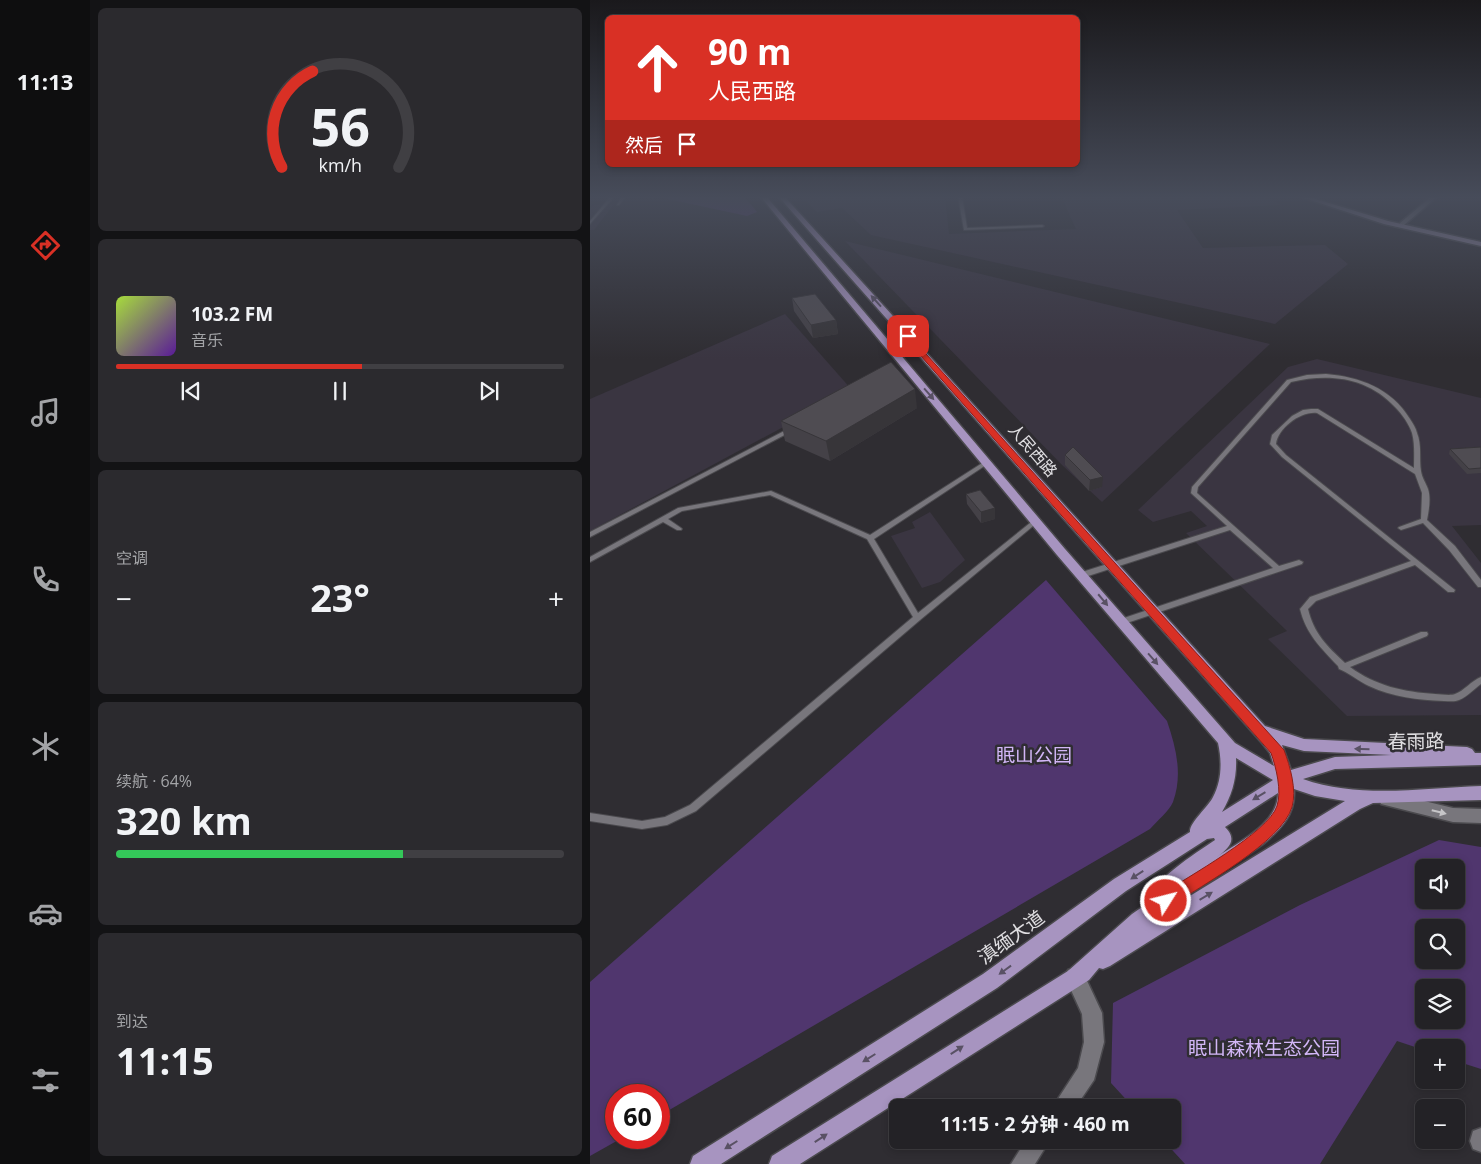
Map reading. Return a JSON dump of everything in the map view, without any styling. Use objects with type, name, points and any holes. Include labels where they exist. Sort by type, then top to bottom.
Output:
[{"type":"main road","points":[[806,250],[902,371],[987,462],[1224,741],[1252,761],[1286,778],[1326,792],[1374,796],[1481,793]]},
{"type":"main road","name":"人民西路","points":[[829,250],[1277,750],[1286,778],[1286,793],[1285,807],[1275,824],[1258,839],[1193,881],[1138,920]]},
{"type":"main road","points":[[1258,728],[1284,740],[1304,745],[1481,754]]},
{"type":"main road","points":[[1178,848],[1205,823],[1222,798],[1229,775],[1230,758],[1224,741]]},
{"type":"main road","name":"春雨路","points":[[1352,761],[1481,759]]},
{"type":"main road","name":"滇缅大道","points":[[701,1164],[990,981],[1120,885],[1286,778],[1329,764],[1352,761]]},
{"type":"main road","points":[[780,1164],[1075,977],[1354,804],[1374,796]]},
{"type":"main road","points":[[1075,977],[1138,920],[1178,876],[1223,843],[1223,836],[1217,830],[1204,832]]},
{"type":"street","points":[[1374,796],[1453,815],[1481,816]]},
{"type":"street","points":[[1068,1099],[1087,1073],[1094,1042],[1092,1013],[1075,977]]},
{"type":"street","points":[[1022,1164],[1033,1149]]},
{"type":"lane","points":[[1278,569],[1194,493],[1195,487],[1290,381],[1309,374],[1329,374],[1366,382],[1392,399],[1414,430],[1418,473],[1425,490],[1424,520],[1452,548],[1481,585]]},
{"type":"lane","points":[[1418,473],[1318,411],[1301,411],[1274,436],[1273,444],[1284,456],[1451,590]]},
{"type":"lane","points":[[590,535],[801,424]]},
{"type":"lane","points":[[870,538],[987,462]]},
{"type":"lane","points":[[590,560],[680,509],[770,493],[870,538],[917,618]]},
{"type":"lane","points":[[663,519],[679,528]]},
{"type":"lane","points":[[590,817],[642,825],[667,821],[693,808],[1036,520]]},
{"type":"lane","points":[[1401,528],[1424,520]]},
{"type":"lane","points":[[1082,575],[1232,527]]},
{"type":"lane","points":[[1121,622],[1299,562]]},
{"type":"lane","points":[[1416,562],[1313,599],[1304,609],[1308,628],[1342,667],[1363,681],[1394,693],[1430,698],[1456,698],[1481,680]]},
{"type":"lane","points":[[1342,667],[1424,634]]},
{"type":"shaded area","points":[[854,250],[883,250],[1270,344],[1102,502],[1062,465]]},
{"type":"shaded area","points":[[941,250],[1331,250],[1348,264],[1275,324]]},
{"type":"shaded area","points":[[785,314],[852,390],[590,531],[590,399]]},
{"type":"shaded area","points":[[1317,359],[1481,398],[1481,525],[1452,526],[1481,563],[1481,715],[1347,716],[1268,639],[1287,631],[1186,533],[1207,526],[1191,511],[1153,522],[1138,510],[1288,367]]},
{"type":"shaded area","points":[[930,512],[965,560],[940,582],[922,588],[891,536],[915,528],[912,522]]},
{"type":"green space","name":"眠山公园","points":[[1046,580],[1167,721],[1177,761],[1178,781],[1173,802],[1169,809],[1150,829],[670,1110],[670,1084],[605,1084],[605,1148],[590,1156],[590,982]]},
{"type":"green space","name":"眠山森林生态公园","points":[[1439,840],[1481,847],[1481,1069],[1465,1064],[1465,1039],[1415,1039],[1415,1047],[1397,1041],[1320,1164],[1185,1164],[1171,1149],[1181,1149],[1181,1099],[1126,1099],[1111,1083],[1113,1003],[1300,905]]},
{"type":"building","points":[[815,294],[836,320],[811,325],[792,298]]},
{"type":"building","points":[[891,362],[915,389],[826,441],[781,421]]},
{"type":"building","points":[[1073,447],[1103,477],[1090,480],[1065,455]]},
{"type":"building","points":[[1481,447],[1481,468],[1469,469],[1450,449]]},
{"type":"building","points":[[980,490],[995,508],[981,512],[966,494]]},
{"type":"route","points":[[908,336],[1026,468],[1082,534],[1113,565],[1277,750],[1282,764],[1286,793],[1285,807],[1275,824],[1258,839],[1166,901]]}]
